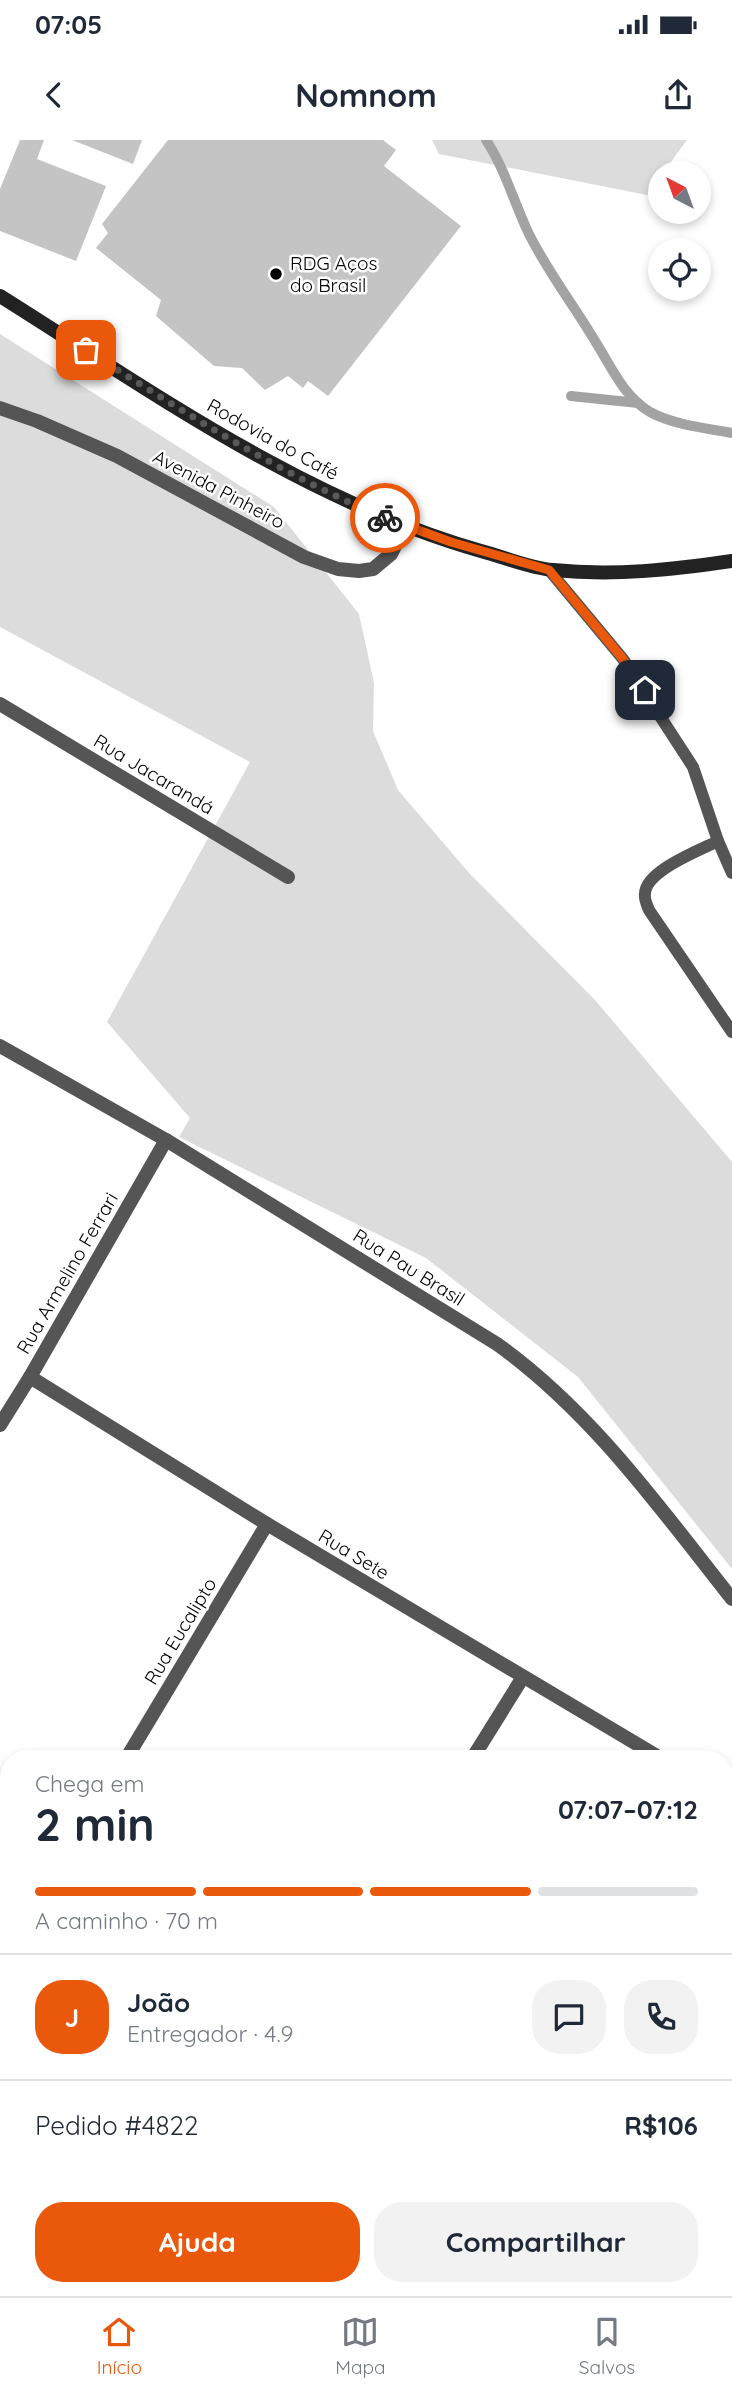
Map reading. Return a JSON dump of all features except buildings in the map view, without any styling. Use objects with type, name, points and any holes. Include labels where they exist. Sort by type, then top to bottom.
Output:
[{"type":"main road","name":"Rodovia do Café","points":[[0,296],[238,443],[306,481],[405,526],[549,570],[618,573],[732,561]]},
{"type":"street","name":"Avenida Pinheiro","points":[[0,408],[117,456],[304,557],[338,569],[373,569],[391,554],[405,526]]},
{"type":"street","name":"Rua Jacarandá","points":[[0,704],[288,877]]},
{"type":"street","name":"Rua Pau Brasil","points":[[0,1046],[166,1140],[497,1343],[528,1366],[588,1423],[623,1461],[732,1599]]},
{"type":"street","name":"Rua Armelino Ferrari","points":[[0,1425],[166,1140]]},
{"type":"street","name":"Rua Sete","points":[[30,1377],[267,1524],[647,1750]]},
{"type":"street","name":"Rua Eucalipto","points":[[131,1750],[267,1524]]},
{"type":"street","points":[[478,1750],[523,1677]]},
{"type":"lane","points":[[549,570],[623,659],[694,767],[718,841],[732,873]]},
{"type":"lane","points":[[718,841],[656,873],[644,893],[649,910],[732,1032]]},
{"type":"shaded area","points":[[432,140],[687,140],[672,161],[648,161],[647,195],[439,154]]},
{"type":"shaded area","points":[[0,334],[274,507],[359,614],[374,683],[373,731],[398,790],[470,874],[595,1000],[732,1162],[732,1569],[578,1377],[426,1258],[179,1137],[190,1118],[107,1022],[250,762],[0,627]]},
{"type":"waterway","points":[[486,140],[535,246],[632,398],[650,412],[669,420],[732,433]]},
{"type":"waterway","points":[[571,396],[638,403]]},
{"type":"way so far","points":[[86,350],[275,465],[385,518]]},
{"type":"place","name":"RDG Aços do Brasil","points":[[276,274]]},
{"type":"route","points":[[385,518],[451,542],[549,570],[623,659],[645,690]]}]
